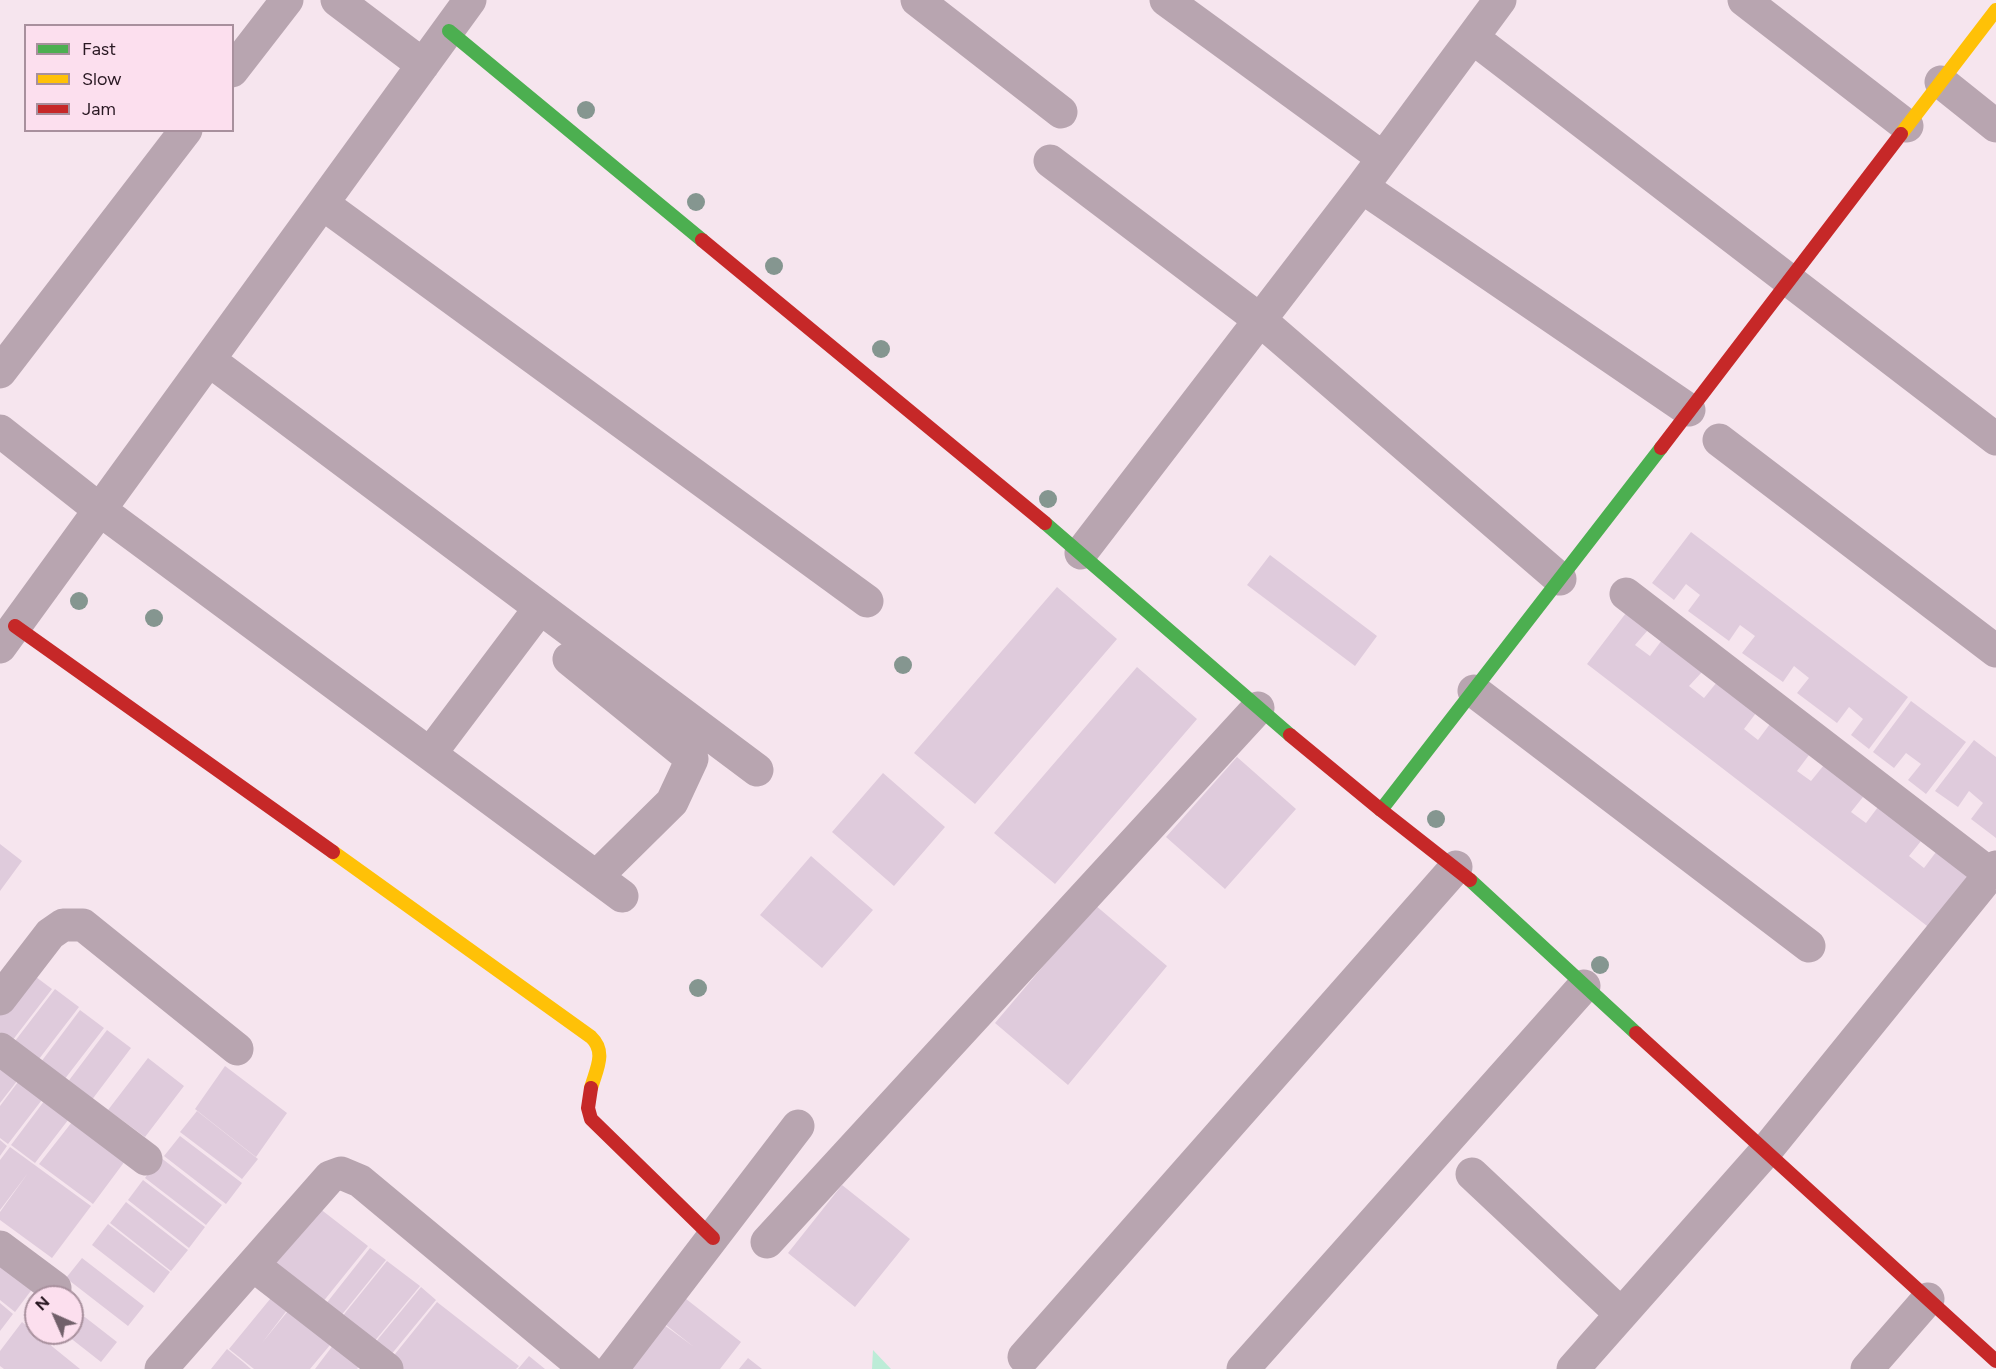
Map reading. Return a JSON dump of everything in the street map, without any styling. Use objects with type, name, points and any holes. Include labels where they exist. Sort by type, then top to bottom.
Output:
[{"type":"street","points":[[234,68],[287,0]]},
{"type":"street","points":[[337,0],[423,65]]},
{"type":"street","points":[[470,0],[8,636],[584,1030],[598,1044],[602,1056],[589,1090],[586,1108],[591,1119],[712,1238]]},
{"type":"street","points":[[917,0],[1061,112]]},
{"type":"street","points":[[1166,0],[1383,158]]},
{"type":"street","points":[[1744,0],[1907,126]]},
{"type":"street","points":[[1381,810],[1996,10]]},
{"type":"street","points":[[1082,553],[1362,187],[1483,13],[1790,280],[1996,439]]},
{"type":"street","points":[[449,31],[1082,553],[1258,708],[1381,810],[1456,867],[1996,1361]]},
{"type":"street","points":[[1941,82],[1996,126]]},
{"type":"street","points":[[0,372],[184,132]]},
{"type":"street","points":[[1050,161],[1260,320],[1560,579]]},
{"type":"street","points":[[1362,187],[1689,410]]},
{"type":"street","points":[[323,204],[867,601]]},
{"type":"street","points":[[209,360],[757,770]]},
{"type":"street","points":[[0,431],[100,510],[622,896]]},
{"type":"street","points":[[1719,440],[1996,651]]},
{"type":"street","points":[[1573,1369],[1765,1152],[1993,871],[1626,594]]},
{"type":"street","points":[[430,754],[540,608]]},
{"type":"street","points":[[569,658],[692,759],[672,801],[596,877]]},
{"type":"street","points":[[1474,691],[1809,946]]},
{"type":"street","points":[[767,1242],[1258,708]]},
{"type":"street","points":[[1024,1357],[1456,867]]},
{"type":"street","points":[[0,999],[50,934],[63,925],[83,925],[237,1049]]},
{"type":"street","points":[[1243,1369],[1584,986]]},
{"type":"street","points":[[0,1049],[146,1159]]},
{"type":"street","points":[[612,1369],[798,1126]]},
{"type":"street","points":[[161,1369],[330,1177],[341,1173],[360,1181],[586,1369]]},
{"type":"street","points":[[1472,1174],[1621,1314]]},
{"type":"street","points":[[0,1246],[51,1285]]},
{"type":"street","points":[[253,1265],[387,1369]]},
{"type":"street","points":[[1867,1369],[1928,1299]]},
{"type":"green space","points":[[873,1350],[891,1369],[872,1369]]},
{"type":"building","points":[[1691,532],[1908,697],[1869,749],[1851,735],[1863,719],[1849,707],[1837,723],[1797,693],[1809,678],[1794,666],[1783,682],[1742,653],[1755,636],[1740,625],[1729,641],[1688,611],[1700,595],[1686,584],[1674,600],[1652,583]]},
{"type":"building","points":[[1270,555],[1377,636],[1355,666],[1247,585]]},
{"type":"building","points":[[1057,587],[1117,639],[975,804],[914,753]]},
{"type":"building","points":[[1626,613],[1648,630],[1635,645],[1650,656],[1662,640],[1702,672],[1689,686],[1704,698],[1717,682],[1756,713],[1744,729],[1758,740],[1770,724],[1809,755],[1797,771],[1811,781],[1824,765],[1863,797],[1851,812],[1866,823],[1878,807],[1921,841],[1909,856],[1924,868],[1936,852],[1970,878],[1931,929],[1587,664]]},
{"type":"building","points":[[1137,667],[1197,719],[1055,884],[994,833]]},
{"type":"building","points":[[1911,701],[1966,742],[1926,794],[1908,780],[1921,764],[1906,753],[1894,768],[1873,752]]},
{"type":"building","points":[[1974,740],[1996,757],[1996,838],[1971,819],[1983,803],[1969,791],[1958,807],[1935,791]]},
{"type":"building","points":[[1237,757],[1296,809],[1225,889],[1166,837]]},
{"type":"building","points":[[883,773],[945,827],[894,886],[832,832]]},
{"type":"building","points":[[0,844],[22,861],[0,891]]},
{"type":"building","points":[[811,856],[873,910],[822,968],[760,915]]},
{"type":"building","points":[[1095,905],[1167,966],[1068,1085],[995,1023]]},
{"type":"building","points":[[28,971],[52,989],[12,1041],[0,1032],[0,1008]]},
{"type":"building","points":[[55,989],[79,1007],[39,1059],[15,1041]]},
{"type":"building","points":[[80,1010],[104,1028],[64,1080],[41,1062]]},
{"type":"building","points":[[107,1030],[131,1048],[91,1101],[67,1083]]},
{"type":"building","points":[[0,1054],[24,1072],[0,1103]]},
{"type":"building","points":[[148,1058],[184,1086],[145,1137],[108,1110]]},
{"type":"building","points":[[225,1066],[287,1113],[256,1157],[195,1109]]},
{"type":"building","points":[[24,1074],[48,1092],[8,1144],[0,1138],[0,1106]]},
{"type":"building","points":[[51,1092],[75,1111],[35,1163],[11,1145]]},
{"type":"building","points":[[197,1111],[258,1159],[242,1179],[180,1132]]},
{"type":"building","points":[[72,1122],[125,1161],[93,1204],[39,1164]]},
{"type":"building","points":[[180,1136],[242,1183],[226,1204],[164,1156]]},
{"type":"building","points":[[0,1140],[7,1146],[0,1156]]},
{"type":"building","points":[[10,1147],[91,1206],[52,1258],[0,1220],[0,1212],[28,1173],[0,1210],[0,1160]]},
{"type":"building","points":[[160,1157],[222,1205],[206,1225],[145,1178]]},
{"type":"building","points":[[143,1180],[205,1227],[189,1248],[128,1200]]},
{"type":"building","points":[[842,1185],[910,1239],[855,1307],[788,1253]]},
{"type":"building","points":[[126,1202],[188,1250],[171,1271],[110,1223]]},
{"type":"building","points":[[319,1208],[368,1246],[322,1303],[273,1264]]},
{"type":"building","points":[[108,1224],[170,1272],[154,1293],[92,1245]]},
{"type":"building","points":[[370,1248],[386,1260],[340,1317],[325,1305]]},
{"type":"building","points":[[0,1257],[36,1284],[24,1285],[24,1300],[15,1312],[0,1300]]},
{"type":"building","points":[[82,1258],[144,1306],[128,1326],[84,1292],[84,1285],[75,1285],[66,1278]]},
{"type":"building","points":[[387,1261],[420,1286],[373,1343],[341,1318]]},
{"type":"building","points":[[421,1287],[436,1300],[390,1356],[374,1344]]},
{"type":"building","points":[[275,1293],[291,1305],[262,1343],[292,1306],[335,1339],[310,1369],[254,1369],[229,1349]]},
{"type":"building","points":[[681,1295],[741,1342],[720,1369],[624,1369],[660,1322],[694,1347],[661,1321]]},
{"type":"building","points":[[437,1302],[519,1366],[516,1369],[403,1369],[391,1359]]},
{"type":"building","points":[[0,1303],[13,1314],[0,1331]]},
{"type":"building","points":[[84,1316],[117,1342],[101,1362],[79,1345],[84,1345]]},
{"type":"building","points":[[22,1322],[24,1324],[24,1345],[50,1345],[80,1369],[4,1369],[0,1366],[0,1351]]},
{"type":"building","points":[[337,1340],[363,1361],[357,1369],[315,1369]]},
{"type":"building","points":[[227,1349],[243,1362],[251,1369],[211,1369]]},
{"type":"building","points":[[529,1356],[545,1369],[518,1369]]},
{"type":"building","points":[[748,1358],[762,1369],[739,1369]]},
{"type":"traffic: fast","points":[[449,31],[702,240]]},
{"type":"traffic: fast","points":[[1381,810],[1661,448]]},
{"type":"traffic: fast","points":[[1045,523],[1290,735]]},
{"type":"traffic: fast","points":[[1470,880],[1636,1033]]},
{"type":"traffic: slow","points":[[1901,134],[1996,10]]},
{"type":"traffic: slow","points":[[333,852],[591,1037],[596,1043],[599,1055],[591,1088]]},
{"type":"traffic: jam","points":[[1661,448],[1901,134]]},
{"type":"traffic: jam","points":[[702,240],[1045,523]]},
{"type":"traffic: jam","points":[[15,626],[333,852]]},
{"type":"traffic: jam","points":[[1290,735],[1470,880]]},
{"type":"traffic: jam","points":[[1636,1033],[1996,1361]]},
{"type":"traffic: jam","points":[[591,1088],[588,1108],[591,1119],[713,1238]]}]
